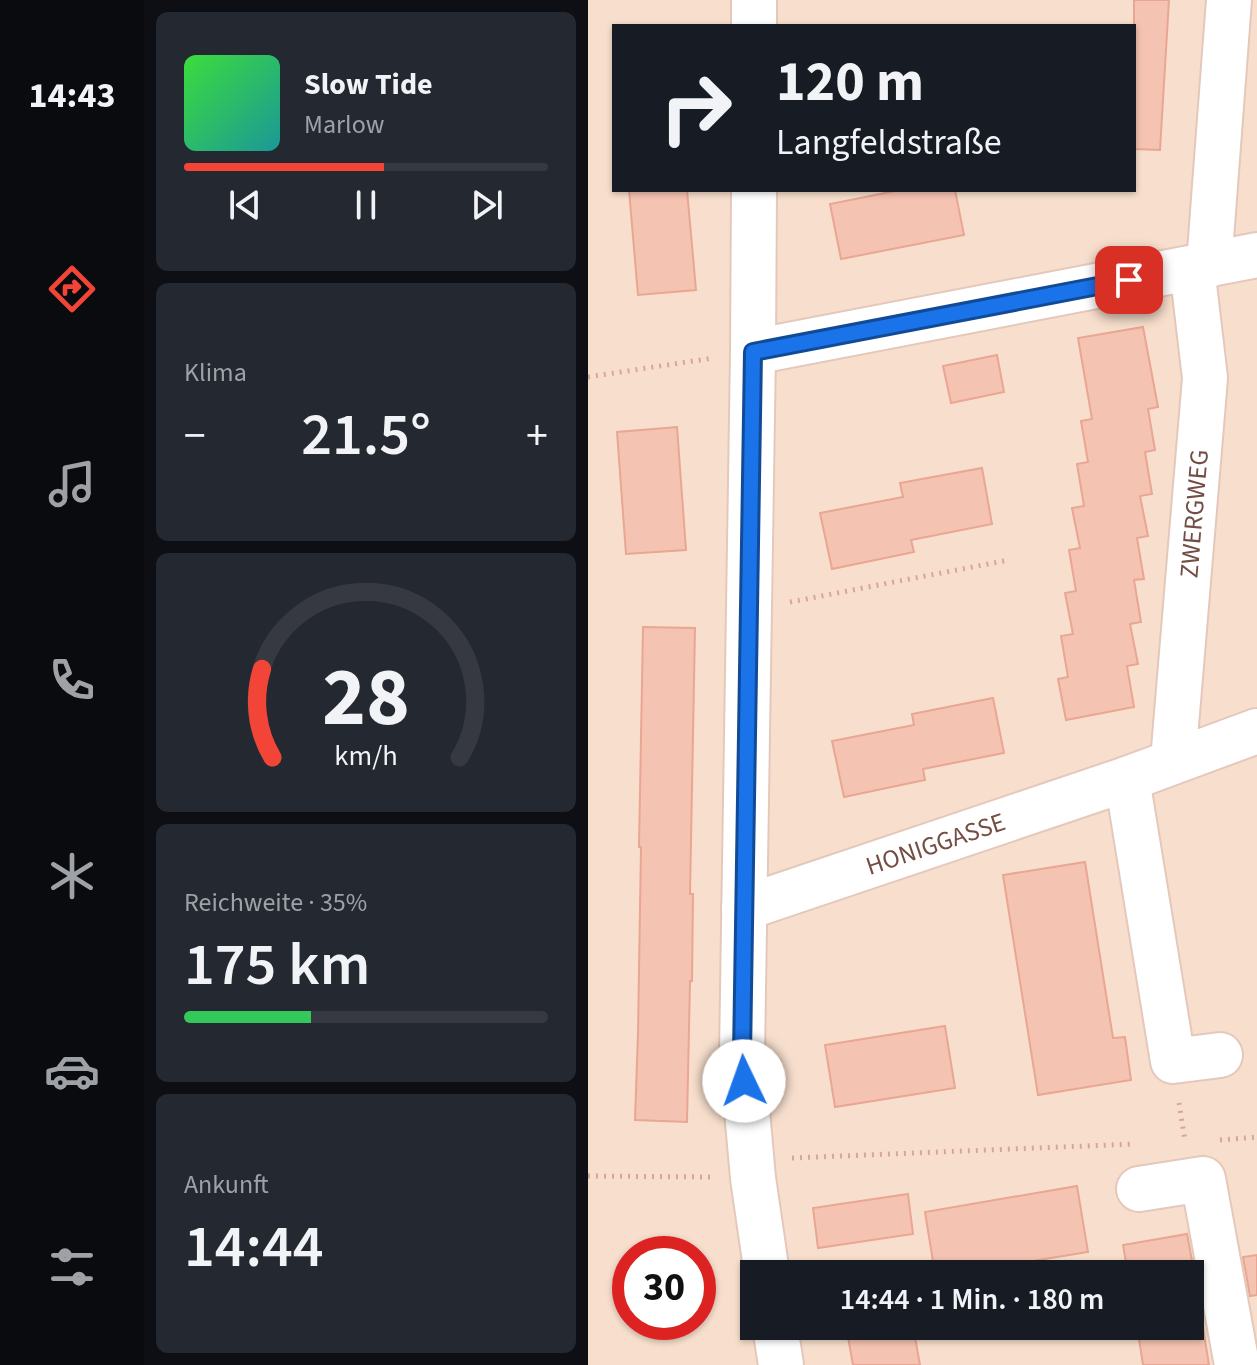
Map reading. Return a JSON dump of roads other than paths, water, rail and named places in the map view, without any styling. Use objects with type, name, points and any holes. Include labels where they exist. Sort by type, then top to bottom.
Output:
[{"type":"street","points":[[754,0],[754,24]]},
{"type":"street","name":"ZWERGWEG","points":[[1173,761],[1205,378],[1200,267],[1229,0]]},
{"type":"street","points":[[754,192],[742,1055],[752,1169],[765,1260]]},
{"type":"street","points":[[753,352],[1257,255]]},
{"type":"street","name":"HONIGGASSE","points":[[744,908],[1127,779],[1257,731]]},
{"type":"street","points":[[1127,779],[1173,1061],[1220,1055]]},
{"type":"street","points":[[1139,1189],[1203,1179],[1237,1365]]},
{"type":"street","points":[[777,1340],[781,1365]]}]
